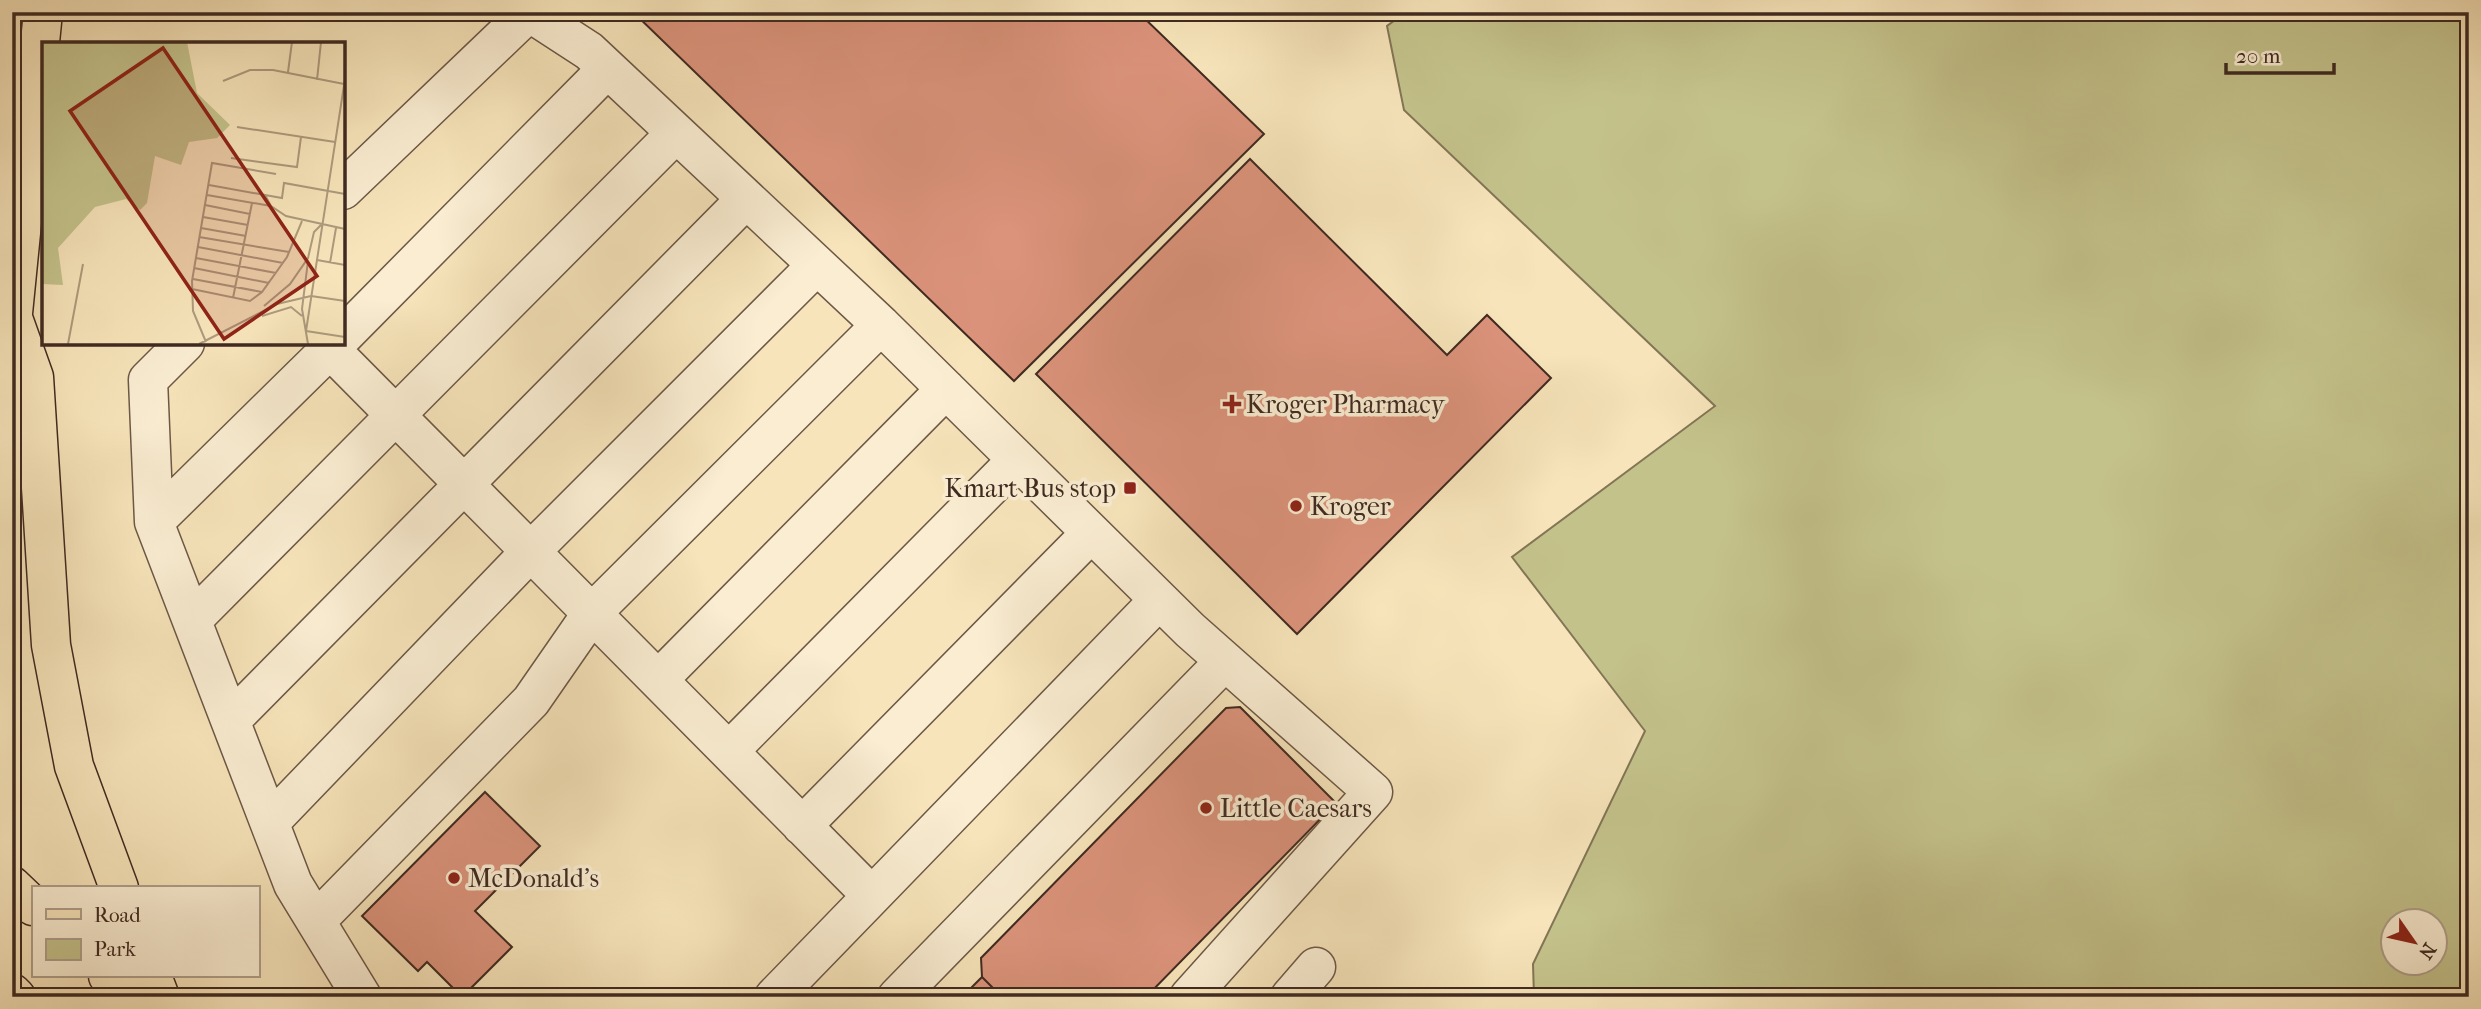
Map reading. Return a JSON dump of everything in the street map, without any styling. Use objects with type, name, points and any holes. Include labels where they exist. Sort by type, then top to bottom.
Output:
[{"type":"main road","points":[[43,12],[12,320],[34,377],[51,645],[74,766],[118,886]]},
{"type":"main road","points":[[12,886],[32,905]]},
{"type":"main road","points":[[110,978],[132,997]]},
{"type":"main road","points":[[153,978],[160,997]]},
{"type":"street","points":[[345,188],[529,12],[589,51],[881,326],[1159,600],[1373,792],[1189,997]]},
{"type":"street","points":[[345,331],[607,69]]},
{"type":"street","points":[[192,620],[676,133]]},
{"type":"street","points":[[231,720],[746,199]]},
{"type":"street","points":[[270,822],[531,551],[817,265]]},
{"type":"street","points":[[316,921],[531,701],[593,613],[881,326]]},
{"type":"street","points":[[183,345],[148,380],[154,522],[293,884],[362,997]]},
{"type":"street","points":[[154,522],[331,345]]},
{"type":"street","points":[[335,345],[395,415],[872,896]]},
{"type":"street","points":[[658,680],[946,389]]},
{"type":"street","points":[[729,751],[1017,460]]},
{"type":"street","points":[[803,826],[1091,533]]},
{"type":"street","points":[[774,997],[1159,600]]},
{"type":"street","points":[[897,997],[1225,661]]},
{"type":"street","points":[[1290,997],[1316,967]]},
{"type":"green space","points":[[1406,12],[2469,12],[2469,997],[1534,997],[1533,964],[1645,731],[1512,557],[1715,406],[1404,110],[1387,26]]},
{"type":"building","points":[[633,12],[1138,12],[1264,134],[1014,381]]},
{"type":"building","name":"Kroger","points":[[1250,159],[1447,355],[1487,315],[1551,378],[1297,634],[1036,374]]},
{"type":"building","points":[[1240,707],[1336,803],[1146,997],[1002,997],[982,977],[981,958],[1226,708]]},
{"type":"building","name":"McDonald's","points":[[485,792],[540,846],[475,911],[512,947],[462,997],[427,962],[418,971],[362,916]]},
{"type":"building","points":[[982,977],[1002,997],[962,997]]},
{"type":"place","name":"Kroger Pharmacy","points":[[1232,404]]},
{"type":"place","name":"Kmart Bus stop","points":[[1130,488]]},
{"type":"place","name":"Kroger","points":[[1296,506]]},
{"type":"place","name":"Little Caesars","points":[[1206,808]]},
{"type":"place","name":"McDonald's","points":[[454,878]]}]
